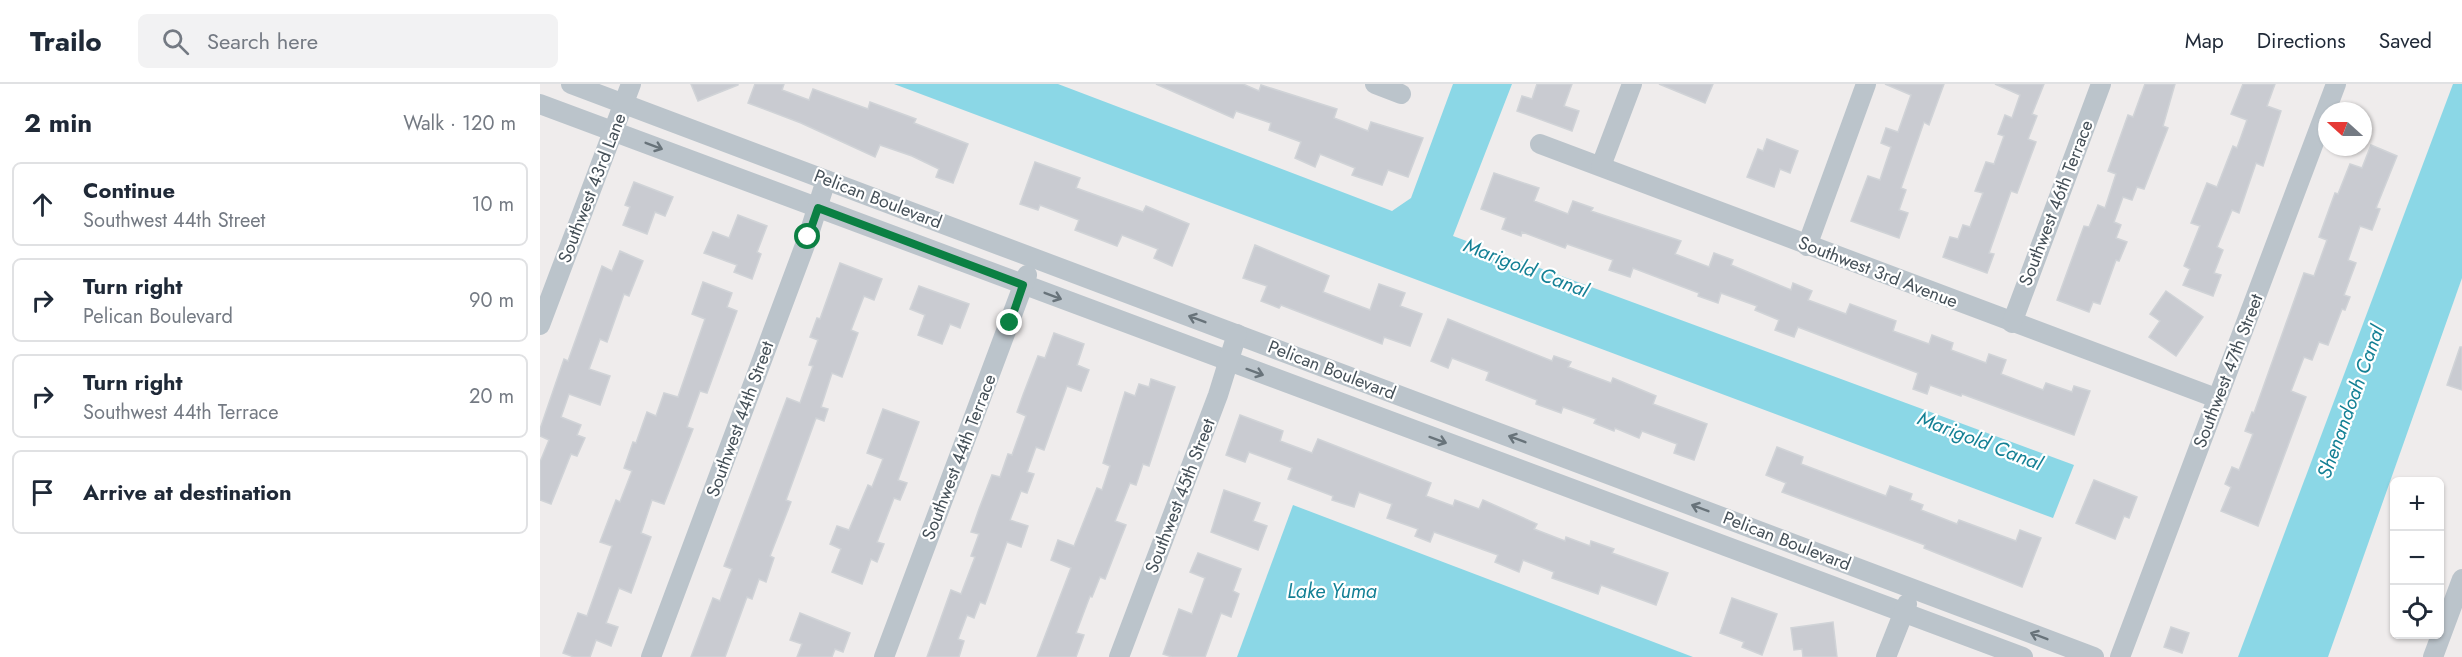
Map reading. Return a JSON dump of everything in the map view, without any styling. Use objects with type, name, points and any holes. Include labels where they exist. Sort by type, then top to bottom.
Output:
[{"type":"street","name":"Pelican Boulevard","points":[[570,84],[2094,657]]},
{"type":"street","name":"Southwest 43rd Lane","points":[[540,326],[631,84]]},
{"type":"street","points":[[1375,84],[1401,94]]},
{"type":"street","points":[[1601,166],[1632,84]]},
{"type":"street","points":[[1807,246],[1866,84]]},
{"type":"street","name":"Southwest 46th Terrace","points":[[2012,323],[2101,84]]},
{"type":"street","name":"Southwest 47th Street","points":[[2120,657],[2336,84]]},
{"type":"street","name":"Pelican Boulevard","points":[[540,104],[1902,614],[2023,657]]},
{"type":"street","name":"Southwest 3rd Avenue","points":[[1540,144],[2216,398]]},
{"type":"street","name":"Southwest 44th Street","points":[[651,657],[818,208],[826,180]]},
{"type":"street","name":"Southwest 44th Terrace","points":[[884,657],[1033,257]]},
{"type":"street","name":"Southwest 45th Street","points":[[1119,657],[1229,362],[1237,334]]},
{"type":"street","points":[[2433,657],[2462,579]]},
{"type":"street","points":[[1886,657],[1914,588]]},
{"type":"water","name":"Marigold Canal","points":[[894,84],[1058,84],[1392,211],[1411,198],[1453,84],[1512,84],[1453,236],[2074,465],[2053,518]]},
{"type":"water","name":"Shenandoah Canal","points":[[2453,84],[2462,84],[2462,278],[2328,657],[2238,657]]},
{"type":"water","name":"Lake Yuma","points":[[1293,505],[1693,657],[1237,657]]},
{"type":"building","points":[[691,84],[738,84],[738,85],[698,101]]},
{"type":"building","points":[[755,84],[784,84],[782,90],[809,100],[813,89],[868,109],[870,102],[916,119],[914,123],[968,144],[953,183],[936,177],[939,169],[912,156],[880,145],[875,157],[801,123],[748,103]]},
{"type":"building","points":[[1156,84],[1243,84],[1259,91],[1261,85],[1337,109],[1334,118],[1368,131],[1371,122],[1423,138],[1408,177],[1388,170],[1382,185],[1352,175],[1355,168],[1320,154],[1315,167],[1295,158],[1301,142],[1269,130],[1271,123],[1236,111],[1233,118]]},
{"type":"building","points":[[1537,84],[1572,84],[1564,106],[1579,111],[1572,131],[1517,111],[1522,96],[1532,99]]},
{"type":"building","points":[[1659,84],[1713,84],[1705,103]]},
{"type":"building","points":[[1885,84],[1944,84],[1929,125],[1924,122],[1901,188],[1906,190],[1899,210],[1908,213],[1899,238],[1851,221],[1868,176],[1880,180],[1891,147],[1881,143],[1886,128],[1898,132],[1911,95]]},
{"type":"building","points":[[1995,84],[2044,84],[2032,114],[2037,116],[2028,139],[2036,142],[2017,193],[2011,191],[1989,253],[1994,254],[1987,273],[1943,257],[1950,237],[1958,239],[1963,225],[1970,227],[1983,193],[1975,191],[1986,162],[1994,164],[2004,136],[1998,134],[2005,115],[2012,118],[2020,95]]},
{"type":"building","points":[[2145,84],[2175,84],[2163,126],[2168,128],[2144,189],[2137,187],[2132,200],[2123,197],[2114,222],[2121,225],[2116,238],[2127,242],[2119,261],[2116,260],[2100,304],[2093,302],[2089,312],[2057,300],[2084,226],[2089,227],[2098,205],[2105,208],[2116,174],[2108,171],[2128,115],[2133,117]]},
{"type":"building","points":[[2243,84],[2275,84],[2267,106],[2281,111],[2263,166],[2256,163],[2239,213],[2232,210],[2217,247],[2223,250],[2214,273],[2221,275],[2213,296],[2183,285],[2190,269],[2184,266],[2200,226],[2191,223],[2207,183],[2217,187],[2233,146],[2237,148],[2247,120],[2231,114]]},
{"type":"building","points":[[1767,139],[1798,151],[1790,173],[1780,169],[1774,187],[1747,177],[1758,149],[1763,151]]},
{"type":"building","points":[[2372,145],[2397,156],[2376,208],[2380,209],[2372,230],[2360,226],[2348,260],[2356,263],[2344,295],[2350,297],[2345,310],[2342,309],[2328,345],[2319,342],[2312,360],[2304,357],[2291,391],[2306,397],[2258,526],[2221,511],[2231,487],[2225,484],[2232,467],[2239,470],[2253,434],[2245,431],[2252,412],[2254,413],[2304,273],[2314,276],[2327,240],[2319,237],[2335,193],[2338,194],[2350,164],[2362,168],[2367,156],[2372,156]]},
{"type":"building","points":[[1035,162],[1080,178],[1076,188],[1143,212],[1146,206],[1189,224],[1172,266],[1154,258],[1158,249],[1122,235],[1117,246],[1075,230],[1079,220],[1040,205],[1038,210],[1020,204]]},
{"type":"building","points":[[1494,173],[1539,188],[1534,201],[1568,214],[1573,201],[1593,208],[1591,211],[1681,241],[1675,254],[1709,267],[1714,253],[1733,260],[1731,265],[1791,290],[1793,283],[1812,291],[1808,300],[1846,314],[1850,304],[1896,321],[1893,331],[1929,344],[1932,335],[1953,343],[1951,350],[1986,363],[1989,354],[2006,360],[2001,374],[2043,390],[2046,383],[2072,392],[2074,386],[2090,391],[2074,435],[1962,394],[1961,396],[1930,385],[1927,394],[1913,389],[1918,373],[1798,327],[1794,337],[1775,330],[1779,320],[1755,310],[1757,306],[1721,293],[1718,303],[1698,296],[1699,293],[1633,268],[1630,277],[1609,270],[1613,260],[1567,244],[1565,248],[1522,232],[1521,236],[1502,229],[1506,218],[1481,209]]},
{"type":"building","points":[[634,182],[673,197],[665,216],[655,212],[647,234],[623,225],[630,207],[625,205]]},
{"type":"building","points":[[738,215],[767,226],[757,252],[761,254],[752,279],[734,272],[737,265],[704,253],[713,232],[729,238]]},
{"type":"building","points":[[1255,245],[1329,276],[1323,292],[1370,310],[1379,284],[1405,293],[1400,306],[1422,314],[1410,346],[1384,337],[1382,344],[1281,305],[1279,308],[1261,301],[1267,286],[1243,278]]},
{"type":"building","points":[[620,251],[643,261],[629,296],[624,294],[607,342],[600,339],[589,369],[610,376],[600,405],[569,394],[561,417],[581,425],[577,435],[585,438],[577,456],[571,454],[551,504],[540,500],[540,462],[549,440],[540,436],[540,429],[564,359],[568,361],[602,266],[612,271]]},
{"type":"building","points":[[840,263],[882,279],[874,300],[864,296],[851,330],[858,333],[842,377],[832,373],[821,407],[828,409],[824,421],[816,418],[786,500],[791,502],[770,556],[774,558],[766,582],[759,579],[752,599],[747,597],[725,657],[691,657],[713,598],[720,601],[732,569],[724,566],[787,398],[800,403],[813,366],[809,365],[818,340],[810,337],[817,318],[820,319]]},
{"type":"building","points":[[703,282],[732,293],[727,307],[737,311],[707,393],[700,391],[687,427],[693,429],[664,504],[652,500],[641,533],[651,537],[631,593],[619,588],[606,623],[618,627],[611,646],[596,640],[590,657],[574,657],[563,653],[578,613],[587,616],[612,546],[600,542],[616,500],[620,502],[632,471],[624,468],[647,412],[656,416],[664,393],[678,397],[705,319],[692,314]]},
{"type":"building","points":[[919,286],[969,304],[960,328],[950,324],[942,344],[918,335],[925,315],[910,309]]},
{"type":"building","points":[[2166,291],[2203,317],[2176,356],[2149,337],[2160,321],[2150,314]]},
{"type":"building","points":[[1448,319],[1552,361],[1554,356],[1571,362],[1568,367],[1611,383],[1613,378],[1656,396],[1653,404],[1707,424],[1694,460],[1674,453],[1677,444],[1642,431],[1639,438],[1615,428],[1614,431],[1594,423],[1596,419],[1563,407],[1561,413],[1536,404],[1537,400],[1486,380],[1489,372],[1452,358],[1448,368],[1431,361]]},
{"type":"building","points":[[1054,333],[1084,344],[1077,365],[1089,370],[1081,391],[1067,386],[1044,450],[1036,447],[1027,472],[1034,474],[1027,493],[1021,491],[1010,520],[1028,526],[1021,547],[1007,542],[985,604],[980,602],[974,618],[967,615],[958,639],[964,641],[959,657],[927,657],[951,590],[961,594],[975,557],[971,556],[979,534],[971,532],[979,509],[992,475],[1000,477],[1008,454],[1012,455],[1026,416],[1017,412],[1038,356],[1045,358]]},
{"type":"building","points":[[2460,347],[2462,347],[2462,390],[2447,385]]},
{"type":"building","points":[[1151,379],[1175,387],[1149,466],[1143,464],[1136,485],[1130,483],[1115,521],[1126,525],[1105,579],[1100,577],[1092,597],[1090,596],[1076,633],[1084,635],[1076,657],[1037,657],[1071,568],[1051,560],[1058,540],[1074,546],[1097,488],[1102,490],[1110,466],[1103,463],[1125,392],[1135,396],[1139,384],[1149,387]]},
{"type":"building","points":[[883,409],[919,422],[898,480],[907,483],[900,500],[894,498],[877,542],[884,544],[877,562],[871,559],[862,584],[832,572],[841,549],[830,544],[837,526],[849,530],[868,485],[872,487],[883,459],[867,453]]},
{"type":"building","points":[[1240,415],[1283,431],[1280,441],[1312,453],[1318,439],[1431,483],[1426,496],[1453,506],[1455,500],[1479,509],[1483,500],[1537,524],[1534,529],[1565,541],[1566,537],[1590,546],[1591,541],[1614,549],[1612,553],[1668,573],[1656,605],[1601,585],[1598,594],[1552,578],[1554,572],[1523,560],[1519,572],[1495,562],[1498,555],[1434,532],[1430,542],[1415,536],[1418,529],[1387,518],[1392,504],[1359,492],[1354,507],[1332,500],[1333,496],[1288,479],[1292,468],[1249,452],[1245,462],[1226,455]]},
{"type":"building","points":[[1777,447],[1803,457],[1801,464],[1886,496],[1890,486],[1912,494],[1910,500],[1923,505],[1921,510],[1957,524],[1959,520],[2016,541],[2020,530],[2041,538],[2022,587],[1924,548],[1925,545],[1782,492],[1786,483],[1766,475]]},
{"type":"building","points":[[2094,480],[2137,497],[2129,518],[2124,516],[2115,539],[2076,523]]},
{"type":"building","points":[[1224,490],[1260,503],[1253,521],[1267,526],[1258,550],[1211,532]]},
{"type":"building","points":[[1198,553],[1241,569],[1233,591],[1239,594],[1231,617],[1221,613],[1205,657],[1172,657],[1163,654],[1179,609],[1192,614],[1205,578],[1190,572]]},
{"type":"building","points":[[1732,598],[1777,614],[1762,655],[1742,647],[1744,642],[1720,633]]},
{"type":"building","points":[[800,613],[850,633],[843,652],[835,649],[832,657],[797,657],[802,644],[790,640]]},
{"type":"building","points":[[1833,622],[1837,657],[1803,657],[1802,649],[1794,650],[1791,628]]},
{"type":"building","points":[[2171,627],[2189,633],[2182,653],[2164,647]]},
{"type":"route","points":[[808,237],[818,208],[1023,285],[1010,323]]}]
